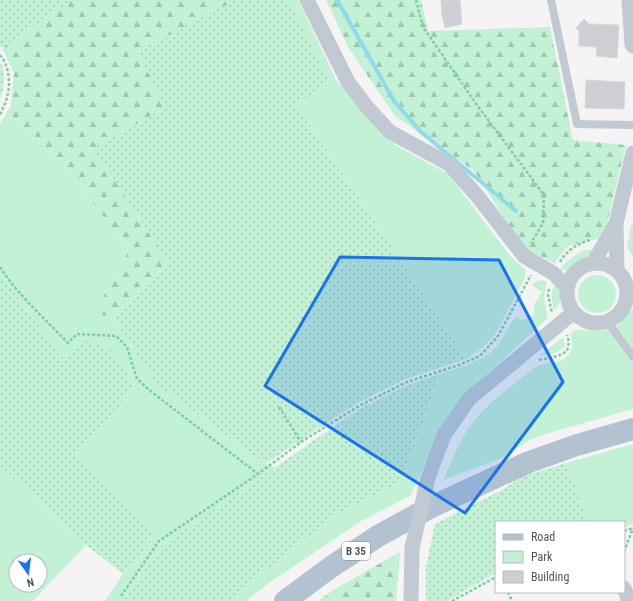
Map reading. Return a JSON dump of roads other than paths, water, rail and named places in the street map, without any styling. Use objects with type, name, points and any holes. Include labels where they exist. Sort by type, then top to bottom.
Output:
[{"type":"main road","name":"B 35","points":[[285,601],[331,567],[378,536],[431,507],[529,462],[577,444],[633,429]]},
{"type":"street","points":[[307,0],[348,82],[367,107],[390,132],[448,164],[479,198],[524,256],[553,272],[567,274],[593,263],[603,263],[616,270],[629,283],[627,292],[630,299],[614,318],[607,321],[593,323],[582,319],[569,305],[567,296],[567,287],[570,279],[576,271]]},
{"type":"street","points":[[630,0],[633,46]]},
{"type":"street","points":[[616,270],[616,223],[633,152]]},
{"type":"street","points":[[593,263],[616,223]]},
{"type":"street","points":[[553,272],[567,287]]},
{"type":"street","points":[[411,601],[412,548],[428,478],[444,435],[469,399],[574,312]]},
{"type":"street","points":[[625,591],[629,601]]},
{"type":"lane","points":[[551,0],[577,124],[633,125]]},
{"type":"lane","points":[[607,321],[633,357]]},
{"type":"waterway","points":[[337,0],[394,101],[421,132],[516,211]]}]
